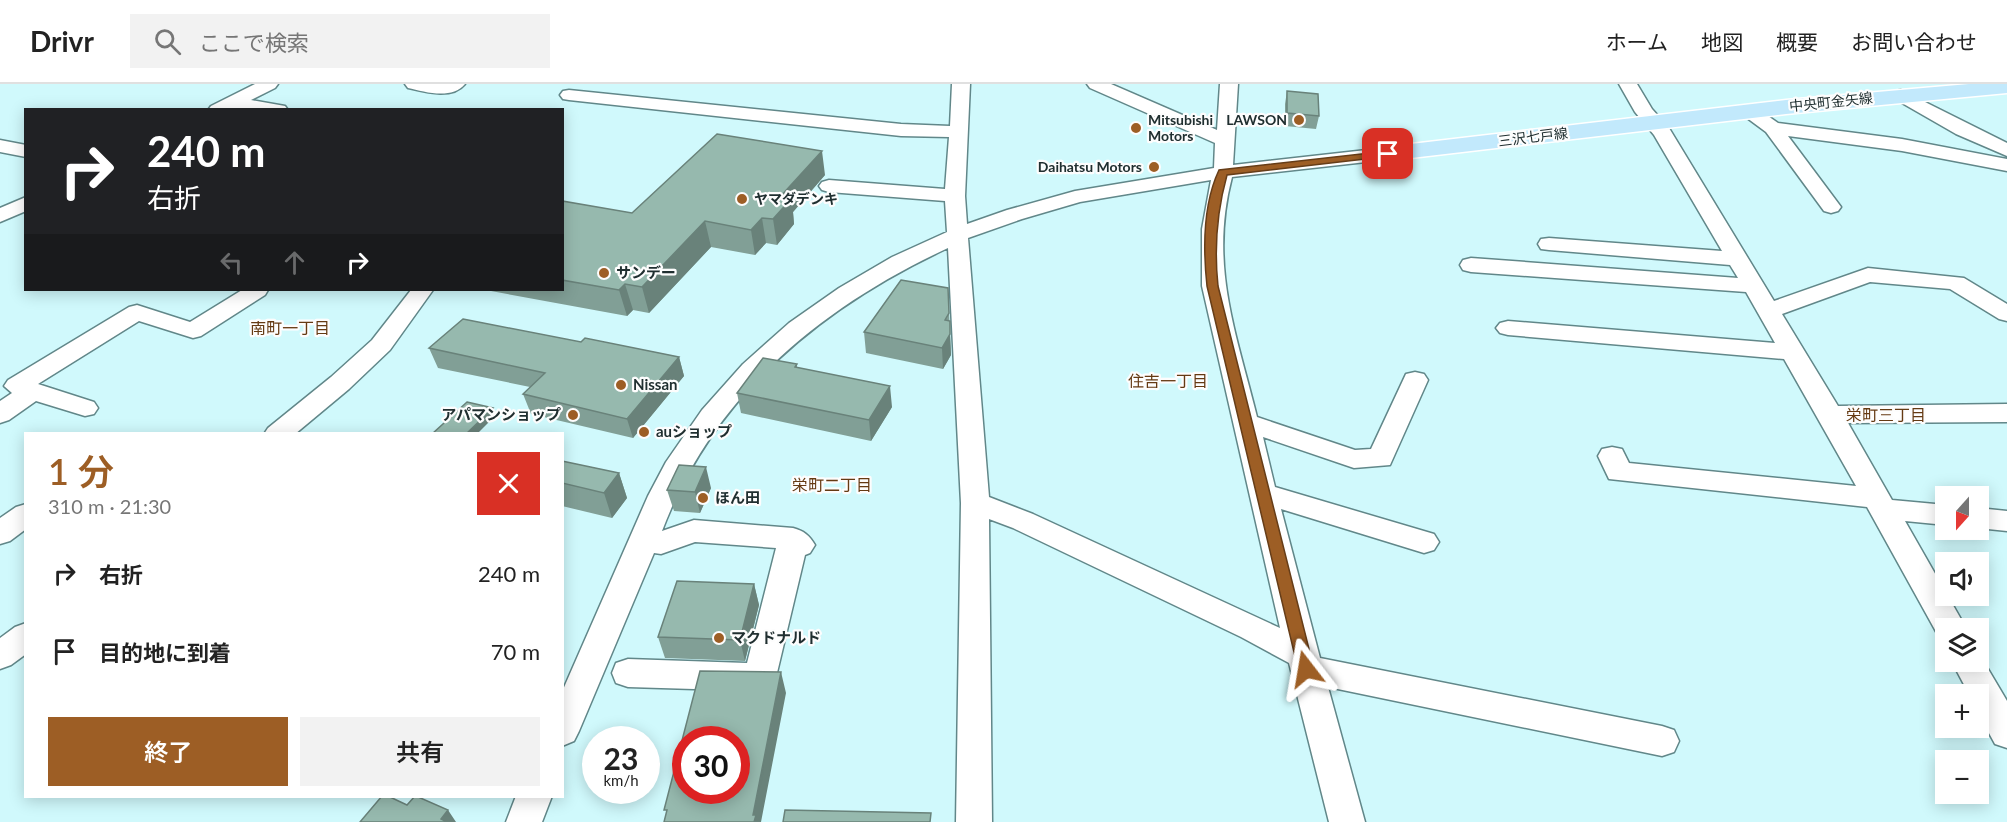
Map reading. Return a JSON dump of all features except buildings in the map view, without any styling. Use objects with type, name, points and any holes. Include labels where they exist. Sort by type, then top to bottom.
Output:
[{"type":"main road","name":"中央町金矢線","points":[[1655,122],[1901,95],[2007,87]]},
{"type":"main road","name":"三沢七戸線","points":[[1412,151],[1655,122]]},
{"type":"street","points":[[225,106],[270,84]]},
{"type":"street","points":[[414,84],[449,89],[456,84]]},
{"type":"street","points":[[962,84],[955,196],[975,503],[974,822]]},
{"type":"street","points":[[1096,84],[1226,141]]},
{"type":"street","points":[[1228,84],[1223,172],[1214,203],[1210,258],[1213,286],[1304,662],[1347,822]]},
{"type":"street","points":[[1628,84],[1644,112],[1655,122],[1830,416],[1944,618]]},
{"type":"street","points":[[559,108],[573,89],[901,130],[960,132]]},
{"type":"street","points":[[1901,95],[1963,130],[2007,150]]},
{"type":"street","points":[[225,106],[252,108]]},
{"type":"street","points":[[1749,111],[1773,128],[1831,207]]},
{"type":"street","points":[[1773,128],[1902,145],[2007,165]]},
{"type":"street","points":[[0,146],[24,151]]},
{"type":"street","points":[[564,726],[676,470],[718,407],[759,361],[800,325],[859,284],[892,264],[958,235],[1036,207],[1078,196],[1223,172],[1412,151]]},
{"type":"street","points":[[829,186],[955,196]]},
{"type":"street","points":[[1549,244],[1736,259]]},
{"type":"street","points":[[1471,265],[1752,286]]},
{"type":"street","points":[[1767,311],[1868,275],[1956,283],[2007,314]]},
{"type":"street","points":[[85,408],[17,386],[137,312],[193,331],[255,291]]},
{"type":"street","points":[[279,432],[340,383],[381,345],[421,291]]},
{"type":"street","points":[[1508,328],[1792,352]]},
{"type":"street","points":[[1245,422],[1354,459],[1380,458],[1415,380]]},
{"type":"street","points":[[0,414],[32,391]]},
{"type":"street","points":[[1830,416],[2007,413]]},
{"type":"street","points":[[1612,456],[1619,472],[1881,504],[1935,513]]},
{"type":"street","points":[[1263,493],[1424,542]]},
{"type":"street","points":[[975,503],[1034,526],[1252,628],[1304,662],[1662,741]]},
{"type":"street","points":[[0,533],[24,515]]},
{"type":"street","points":[[1989,519],[2007,521]]},
{"type":"street","points":[[628,673],[760,677],[792,545],[785,538],[694,531],[661,543],[644,542]]},
{"type":"street","points":[[0,656],[24,638]]},
{"type":"street","points":[[1973,672],[2007,733]]},
{"type":"street","points":[[524,822],[533,798]]},
{"type":"place","name":"LAWSON","points":[[1299,120]]},
{"type":"place","name":"Mitsubishi Motors","points":[[1136,128]]},
{"type":"place","name":"Daihatsu Motors","points":[[1154,167]]},
{"type":"place","name":"ヤマダデンキ","points":[[742,199]]},
{"type":"place","name":"サンデー","points":[[604,273]]},
{"type":"place","name":"Nissan","points":[[621,385]]},
{"type":"place","name":"アパマンショップ","points":[[573,415]]},
{"type":"place","name":"auショップ","points":[[644,432]]},
{"type":"place","name":"ほん田","points":[[703,498]]},
{"type":"place","name":"マクドナルド","points":[[719,638]]},
{"type":"district","name":"南町一丁目","points":[[290,328]]},
{"type":"district","name":"住吉一丁目","points":[[1168,381]]},
{"type":"district","name":"栄町三丁目","points":[[1886,415]]},
{"type":"district","name":"栄町二丁目","points":[[832,485]]},
{"type":"route","points":[[1306,669],[1213,286],[1210,258],[1214,203],[1223,172],[1388,154]]}]
